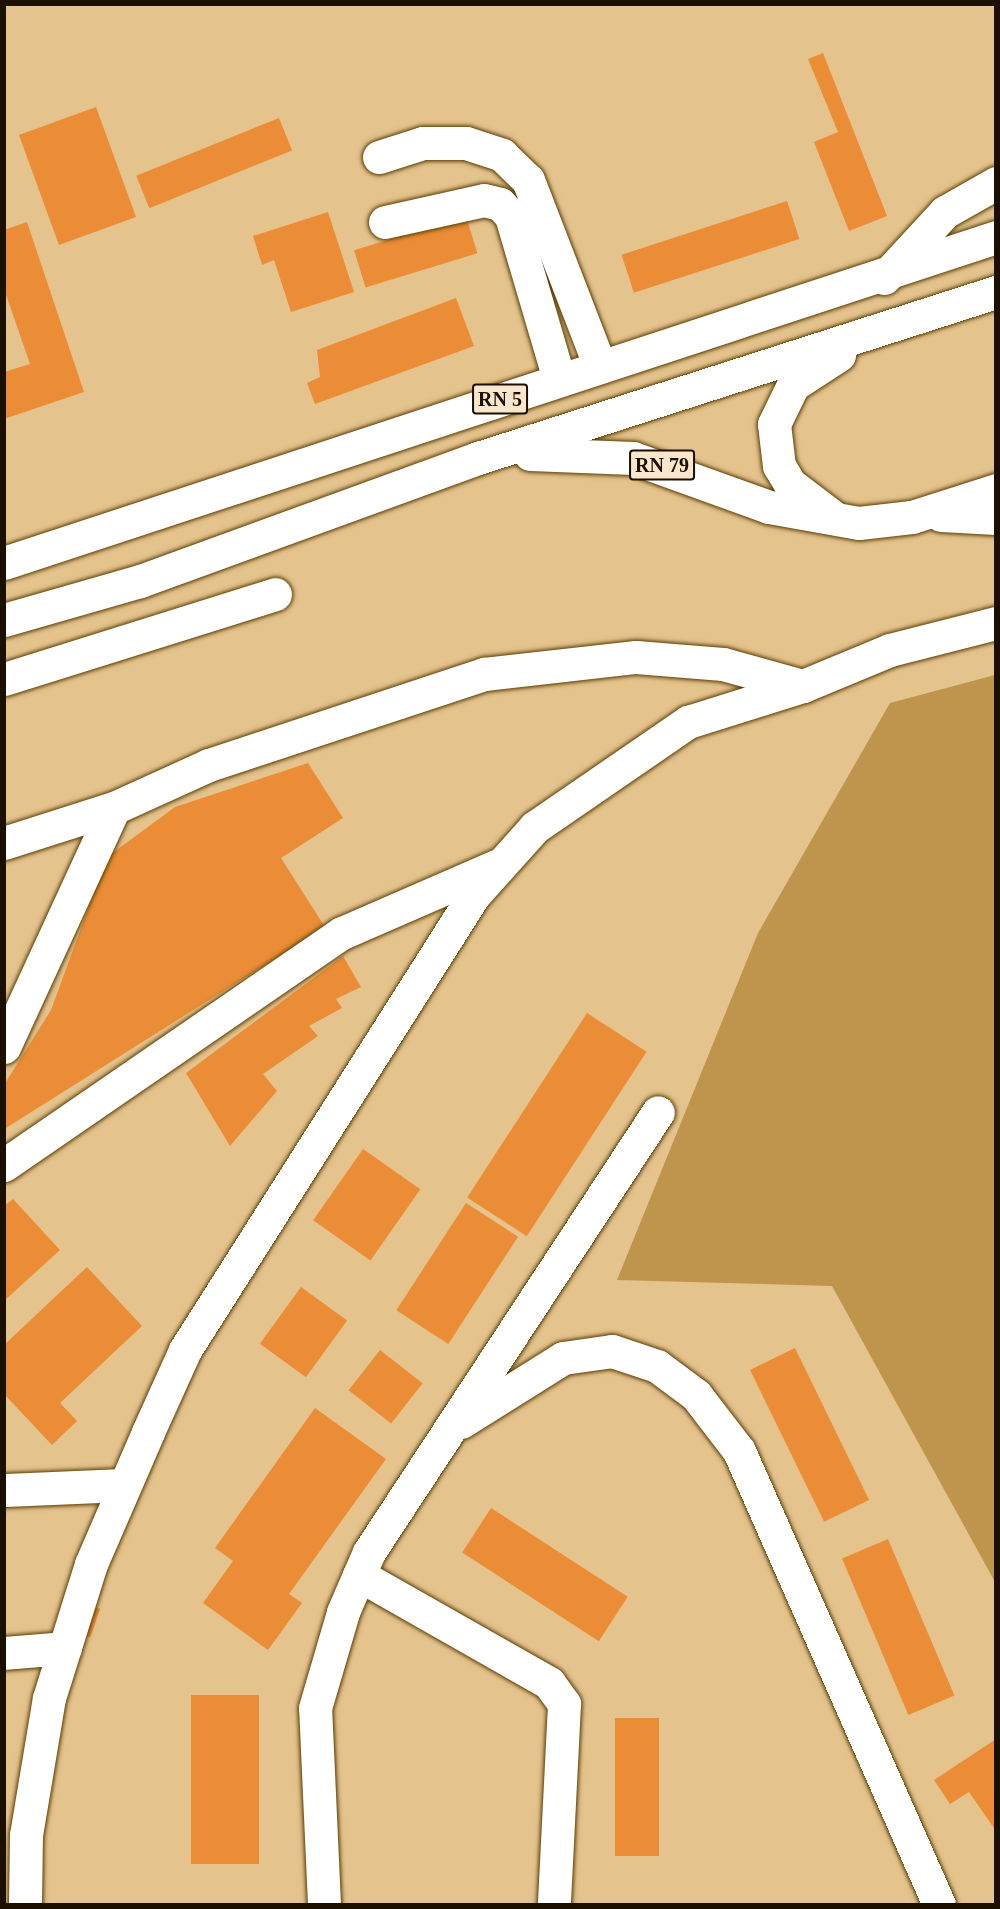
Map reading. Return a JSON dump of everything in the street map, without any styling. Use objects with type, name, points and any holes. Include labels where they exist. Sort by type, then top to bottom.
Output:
[{"type":"main road","points":[[379,157],[434,143],[466,143],[502,155],[528,180],[599,364]]},
{"type":"main road","points":[[884,278],[937,218],[996,183]]},
{"type":"main road","points":[[385,222],[484,200],[500,204],[511,216],[559,379]]},
{"type":"main road","name":"RN 5","points":[[4,563],[599,364],[884,278],[996,237]]},
{"type":"main road","name":"RN 5","points":[[4,620],[140,581],[478,458],[996,292]]},
{"type":"main road","points":[[838,520],[790,484],[779,466],[774,424],[793,386],[884,327]]},
{"type":"main road","name":"RN 79","points":[[478,458],[562,451],[633,458],[769,507],[838,520],[885,521],[931,513],[996,490]]},
{"type":"main road","points":[[931,513],[996,518]]},
{"type":"main road","points":[[4,679],[275,594]]},
{"type":"main road","points":[[25,1905],[26,1836],[49,1698],[91,1564],[185,1350],[414,983],[498,865],[587,787],[688,722],[803,686],[890,650],[996,623]]},
{"type":"main road","points":[[4,843],[114,808],[209,765],[484,675],[636,657],[723,664],[803,686]]},
{"type":"main road","points":[[4,1047],[114,808]]},
{"type":"main road","points":[[4,1165],[342,933],[498,865]]},
{"type":"main road","points":[[324,1905],[315,1708],[359,1575],[450,1429],[658,1112]]},
{"type":"main road","points":[[450,1429],[563,1358],[612,1351],[657,1366],[696,1395],[739,1451],[939,1905]]},
{"type":"main road","points":[[4,1490],[124,1485]]},
{"type":"main road","points":[[359,1575],[549,1683],[564,1704],[554,1905]]},
{"type":"main road","points":[[4,1653],[65,1648]]},
{"type":"shaded area","points":[[996,675],[995,1582],[832,1286],[617,1280],[758,933],[890,703]]},
{"type":"building","points":[[823,53],[887,216],[849,231],[814,142],[838,132],[808,59]]},
{"type":"building","points":[[96,107],[136,217],[59,245],[19,135]]},
{"type":"building","points":[[279,118],[292,150],[149,208],[136,176]]},
{"type":"building","points":[[787,201],[799,239],[634,293],[622,255]]},
{"type":"building","points":[[328,212],[354,292],[291,312],[274,260],[262,265],[253,236]]},
{"type":"building","points":[[466,216],[477,253],[366,288],[354,250]]},
{"type":"building","points":[[27,222],[84,392],[4,419],[4,372],[30,364],[4,289],[4,230]]},
{"type":"building","points":[[456,298],[474,346],[315,404],[307,383],[320,377],[317,350]]},
{"type":"building","points":[[308,763],[343,818],[281,858],[325,927],[6,1128],[4,1085],[51,1010],[107,857],[175,807]]},
{"type":"building","points":[[343,956],[361,987],[336,999],[342,1008],[309,1026],[318,1036],[263,1074],[277,1091],[230,1146],[186,1073]]},
{"type":"building","points":[[587,1013],[647,1052],[527,1236],[467,1198]]},
{"type":"building","points":[[363,1149],[420,1189],[370,1260],[313,1220]]},
{"type":"building","points":[[13,1199],[60,1250],[4,1301],[4,1206]]},
{"type":"building","points":[[466,1203],[518,1237],[448,1344],[396,1310]]},
{"type":"building","points":[[87,1267],[142,1326],[60,1403],[77,1421],[52,1445],[4,1394],[4,1345]]},
{"type":"building","points":[[301,1287],[347,1321],[306,1377],[260,1344]]},
{"type":"building","points":[[795,1348],[869,1500],[824,1522],[750,1370]]},
{"type":"building","points":[[380,1350],[423,1383],[391,1423],[349,1390]]},
{"type":"building","points":[[315,1408],[386,1459],[289,1594],[302,1603],[268,1650],[203,1603],[233,1561],[215,1548]]},
{"type":"building","points":[[491,1508],[628,1597],[599,1641],[462,1552]]},
{"type":"building","points":[[888,1539],[954,1695],[908,1715],[842,1559]]},
{"type":"building","points":[[83,1603],[100,1609],[90,1637],[73,1631]]},
{"type":"building","points":[[191,1695],[259,1695],[259,1864],[191,1864]]},
{"type":"building","points":[[615,1718],[659,1718],[659,1856],[615,1856]]},
{"type":"building","points":[[996,1739],[996,1831],[969,1792],[950,1804],[934,1780]]}]
